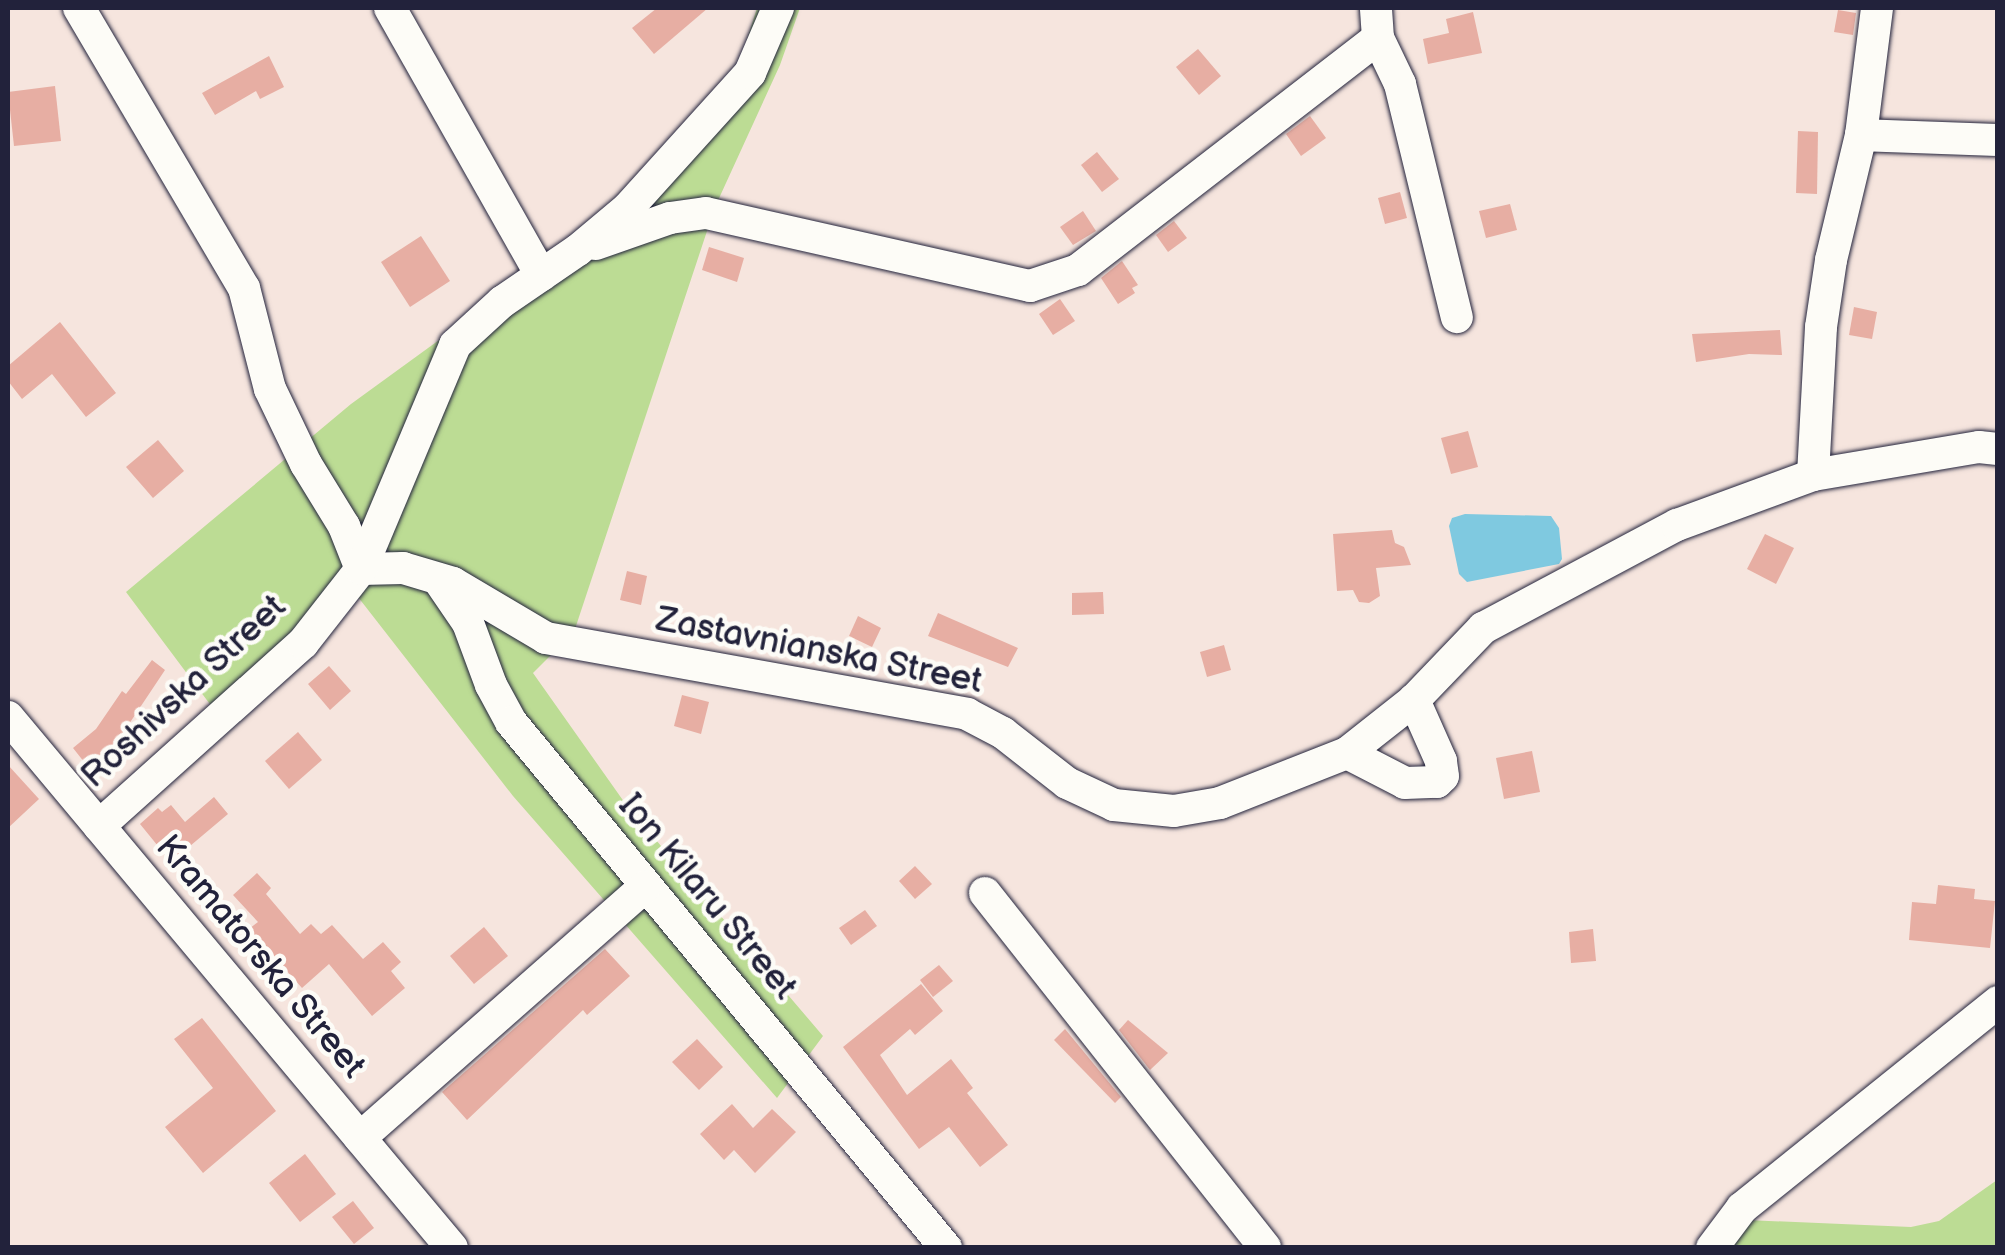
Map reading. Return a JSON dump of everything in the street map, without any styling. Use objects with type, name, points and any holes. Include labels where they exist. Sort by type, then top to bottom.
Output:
[{"type":"street","points":[[79,8],[244,288],[270,389],[306,464],[344,526],[361,569]]},
{"type":"street","points":[[390,8],[542,275]]},
{"type":"street","points":[[361,569],[454,345],[502,302],[578,250],[628,208],[750,73],[778,8]]},
{"type":"street","points":[[1812,476],[1826,293],[1860,135],[1877,8]]},
{"type":"street","points":[[578,250],[670,218],[706,213],[1030,286],[1078,270],[1377,23],[1400,84],[1457,317]]},
{"type":"street","points":[[1860,135],[1995,140]]},
{"type":"street","name":"Zastavnianska Street","points":[[361,569],[403,568],[438,579],[546,638],[967,714],[1003,733],[1067,783],[1114,805],[1174,810],[1220,803],[1347,753],[1414,700],[1482,628],[1677,525],[1812,476],[1979,447],[1998,449]]},
{"type":"street","name":"Roshivska Street","points":[[98,826],[303,643],[361,569]]},
{"type":"street","name":"Ion Kilaru Street","points":[[438,579],[468,623],[490,685],[510,722],[946,1248]]},
{"type":"street","points":[[1347,753],[1405,783],[1437,782],[1443,776],[1441,762],[1414,700]]},
{"type":"street","name":"Kramatorska Street","points":[[10,724],[452,1248]]},
{"type":"street","points":[[360,1138],[645,888]]},
{"type":"street","points":[[984,893],[1266,1248]]},
{"type":"street","points":[[1712,1248],[1742,1208],[1998,1002]]},
{"type":"green space","points":[[757,8],[800,8],[780,65],[715,207],[574,632],[533,673],[627,806],[823,1036],[777,1098],[513,796],[358,597],[224,723],[126,592],[351,404],[457,327],[630,190],[736,74]]},
{"type":"green space","points":[[1997,1180],[1997,1247],[1726,1248],[1746,1220],[1911,1227],[1939,1221]]},
{"type":"water","points":[[1465,514],[1551,516],[1559,528],[1562,559],[1559,564],[1467,582],[1459,574],[1449,526],[1452,518]]},
{"type":"building","points":[[657,8],[708,8],[654,54],[632,28]]},
{"type":"building","points":[[1838,10],[1856,13],[1853,35],[1834,32]]},
{"type":"building","points":[[1473,12],[1482,53],[1428,64],[1423,39],[1449,33],[1446,19]]},
{"type":"building","points":[[1198,49],[1221,76],[1199,95],[1176,67]]},
{"type":"building","points":[[269,56],[284,87],[260,99],[256,91],[215,115],[202,93]]},
{"type":"building","points":[[55,86],[61,141],[14,146],[8,92]]},
{"type":"building","points":[[1310,116],[1326,138],[1301,156],[1286,134]]},
{"type":"building","points":[[1798,131],[1818,132],[1817,194],[1796,193]]},
{"type":"building","points":[[1097,152],[1119,179],[1102,192],[1081,165]]},
{"type":"building","points":[[1400,192],[1407,218],[1385,224],[1378,198]]},
{"type":"building","points":[[1510,204],[1517,230],[1486,238],[1479,211]]},
{"type":"building","points":[[1083,211],[1096,231],[1073,245],[1060,227]]},
{"type":"building","points":[[1174,221],[1187,238],[1168,252],[1156,235]]},
{"type":"building","points":[[421,236],[450,281],[410,307],[381,262]]},
{"type":"building","points":[[709,247],[744,258],[737,282],[702,270]]},
{"type":"building","points":[[1122,261],[1138,285],[1132,288],[1135,293],[1118,304],[1101,278]]},
{"type":"building","points":[[1060,299],[1075,321],[1053,335],[1039,314]]},
{"type":"building","points":[[1854,307],[1877,312],[1872,339],[1849,335]]},
{"type":"building","points":[[60,322],[116,393],[86,417],[52,374],[22,399],[8,381],[8,366]]},
{"type":"building","points":[[1780,330],[1782,355],[1749,354],[1696,362],[1692,334]]},
{"type":"building","points":[[1468,431],[1478,467],[1451,474],[1441,438]]},
{"type":"building","points":[[158,440],[184,471],[153,498],[126,467]]},
{"type":"building","points":[[1392,530],[1395,543],[1404,547],[1411,565],[1376,568],[1380,596],[1369,603],[1359,602],[1353,590],[1337,591],[1333,534]]},
{"type":"building","points":[[1765,534],[1794,548],[1776,584],[1747,569]]},
{"type":"building","points":[[627,571],[647,576],[641,605],[620,600]]},
{"type":"building","points":[[1103,592],[1104,614],[1072,615],[1072,593]]},
{"type":"building","points":[[938,613],[1018,648],[1008,667],[928,636]]},
{"type":"building","points":[[858,616],[881,628],[872,647],[849,636]]},
{"type":"building","points":[[1224,645],[1231,670],[1207,677],[1200,652]]},
{"type":"building","points":[[152,660],[165,670],[107,757],[113,764],[96,777],[73,748],[96,729],[122,691],[126,694]]},
{"type":"building","points":[[329,666],[351,691],[330,710],[308,684]]},
{"type":"building","points":[[682,695],[709,702],[701,734],[674,726]]},
{"type":"building","points":[[298,732],[322,760],[289,789],[265,761]]},
{"type":"building","points":[[1532,751],[1540,792],[1504,799],[1496,758]]},
{"type":"building","points":[[8,765],[39,799],[8,828]]},
{"type":"building","points":[[214,797],[228,814],[171,862],[140,824],[158,808],[162,812],[171,805],[185,822]]},
{"type":"building","points":[[915,866],[932,884],[915,899],[899,881]]},
{"type":"building","points":[[257,873],[271,888],[266,894],[300,934],[311,924],[321,934],[332,925],[363,959],[383,942],[401,962],[391,971],[405,988],[372,1016],[329,964],[302,988],[277,960],[272,963],[245,932],[258,922],[233,895]]},
{"type":"building","points":[[1938,885],[1975,889],[1974,899],[1995,901],[1990,948],[1909,940],[1912,902],[1936,904]]},
{"type":"building","points":[[865,910],[877,926],[851,945],[839,928]]},
{"type":"building","points":[[484,927],[508,956],[474,984],[450,956]]},
{"type":"building","points":[[1593,929],[1596,961],[1571,963],[1569,932]]},
{"type":"building","points":[[605,949],[630,976],[587,1015],[583,1010],[467,1120],[442,1092]]},
{"type":"building","points":[[939,965],[953,981],[933,997],[920,980]]},
{"type":"building","points":[[921,984],[943,1011],[915,1035],[910,1029],[880,1055],[907,1095],[951,1059],[973,1088],[967,1093],[1008,1145],[980,1167],[949,1127],[919,1149],[843,1047]]},
{"type":"building","points":[[202,1018],[276,1111],[203,1173],[165,1127],[213,1088],[174,1039]]},
{"type":"building","points":[[1128,1020],[1168,1053],[1150,1070],[1119,1030]]},
{"type":"building","points":[[1065,1029],[1121,1097],[1115,1103],[1054,1040]]},
{"type":"building","points":[[697,1039],[723,1067],[699,1090],[672,1062]]},
{"type":"building","points":[[732,1104],[753,1128],[772,1109],[796,1132],[755,1173],[734,1150],[724,1160],[700,1134]]},
{"type":"building","points":[[305,1154],[336,1194],[300,1222],[269,1183]]},
{"type":"building","points":[[353,1201],[374,1228],[354,1244],[332,1217]]}]
